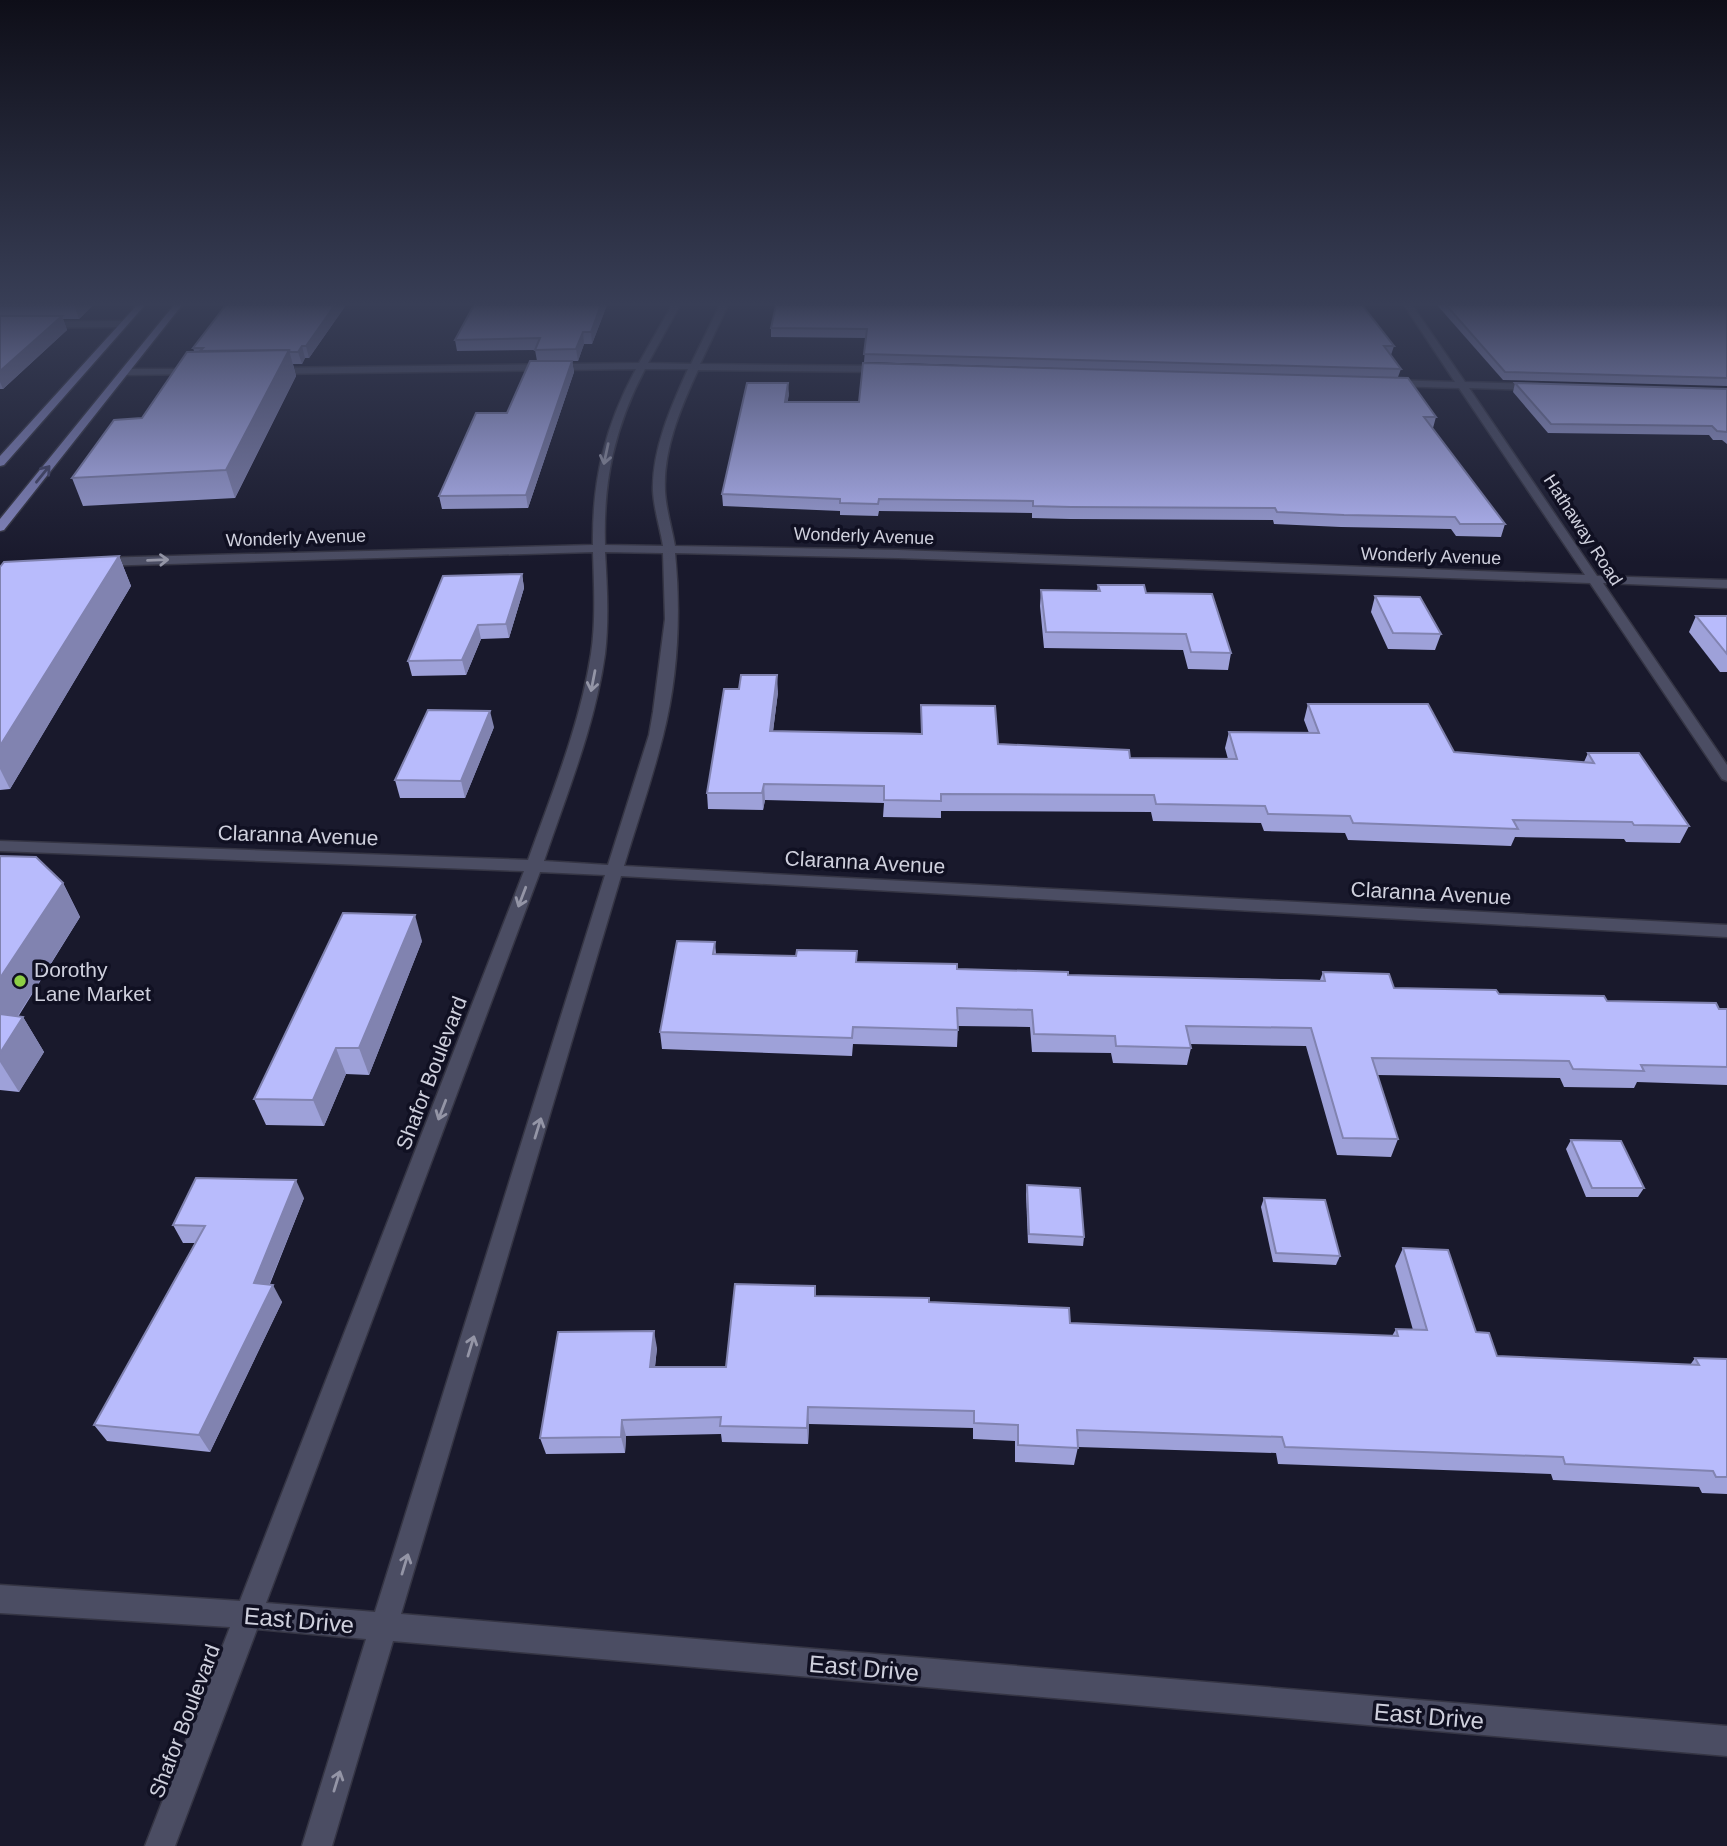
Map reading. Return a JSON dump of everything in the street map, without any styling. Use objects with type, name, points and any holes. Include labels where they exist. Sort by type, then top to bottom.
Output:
[{"type":"main road","points":[[0,463],[64,391]]},
{"type":"main road","points":[[0,527],[109,391]]},
{"type":"street","name":"Shafor Boulevard","points":[[160,1846],[534,866],[586,716],[598,651],[600,488],[607,449],[621,404],[628,391]]},
{"type":"street","points":[[317,1846],[656,735],[670,668],[669,549],[658,487],[673,417],[684,391]]},
{"type":"street","name":"Hathaway Road","points":[[1467,391],[1727,776]]},
{"type":"street","name":"Wonderly Avenue","points":[[82,563],[598,548],[1727,584]]},
{"type":"street","name":"Claranna Avenue","points":[[0,846],[534,866],[1727,931]]},
{"type":"street","name":"East Drive","points":[[0,1599],[250,1615],[1727,1741]]},
{"type":"building","points":[[160,391],[267,391],[226,470],[72,478],[114,420],[142,418]]},
{"type":"building","points":[[517,391],[562,391],[526,495],[439,496],[476,413],[507,413]]},
{"type":"building","points":[[745,391],[787,391],[785,402],[859,402],[860,391],[1417,391],[1436,417],[1424,417],[1505,524],[1460,524],[1455,517],[1277,512],[1275,508],[1071,507],[1033,506],[1033,501],[879,499],[878,504],[840,503],[840,499],[722,494]]},
{"type":"building","points":[[1522,391],[1727,391],[1727,432],[1717,431],[1712,426],[1551,424]]},
{"type":"building","points":[[119,556],[0,746],[0,567],[4,562]]},
{"type":"building","points":[[522,574],[506,624],[478,625],[462,660],[408,661],[443,576]]},
{"type":"building","points":[[1098,585],[1144,585],[1146,593],[1212,594],[1231,653],[1191,652],[1186,634],[1046,632],[1041,590],[1100,591]]},
{"type":"building","points":[[1375,596],[1420,597],[1441,634],[1393,633]]},
{"type":"building","points":[[1696,616],[1727,616],[1727,654]]},
{"type":"building","points":[[741,675],[777,675],[770,731],[922,734],[921,705],[995,706],[998,744],[1129,750],[1130,758],[1237,759],[1229,732],[1319,733],[1308,704],[1428,704],[1454,752],[1594,763],[1588,753],[1639,753],[1689,826],[1513,820],[1518,829],[1353,823],[1350,816],[1268,814],[1265,806],[1156,804],[1154,795],[941,794],[941,801],[884,800],[884,786],[764,784],[762,793],[707,793],[724,689],[739,689]]},
{"type":"building","points":[[428,710],[490,711],[461,781],[395,780]]},
{"type":"building","points":[[0,856],[36,857],[63,883],[0,978]]},
{"type":"building","points":[[343,913],[415,915],[359,1048],[336,1048],[313,1100],[254,1099]]},
{"type":"building","points":[[677,941],[715,942],[713,954],[796,956],[797,950],[857,951],[856,962],[957,964],[957,969],[1068,972],[1068,975],[1325,981],[1323,972],[1389,974],[1394,988],[1604,996],[1607,1001],[1716,1003],[1719,1009],[1727,1009],[1727,1067],[1641,1065],[1644,1071],[1573,1069],[1569,1061],[1372,1058],[1398,1139],[1343,1138],[1311,1028],[1186,1026],[1191,1048],[1116,1046],[1115,1036],[1034,1034],[1032,1010],[957,1008],[958,1030],[853,1027],[852,1038],[660,1032]]},
{"type":"building","points":[[0,1014],[23,1017],[0,1053]]},
{"type":"building","points":[[1571,1140],[1621,1141],[1644,1188],[1592,1188]]},
{"type":"building","points":[[196,1178],[296,1180],[254,1283],[273,1285],[199,1435],[94,1425],[205,1226],[173,1225]]},
{"type":"building","points":[[1027,1185],[1080,1188],[1084,1237],[1029,1234]]},
{"type":"building","points":[[1264,1198],[1325,1200],[1340,1256],[1276,1253]]},
{"type":"building","points":[[1403,1248],[1448,1250],[1476,1332],[1489,1333],[1497,1356],[1699,1365],[1695,1358],[1727,1359],[1727,1477],[1716,1477],[1713,1471],[1565,1464],[1563,1457],[1285,1447],[1282,1437],[1077,1430],[1078,1448],[1018,1445],[1018,1425],[974,1423],[974,1411],[808,1407],[807,1428],[720,1426],[721,1417],[622,1420],[621,1437],[540,1438],[558,1332],[654,1331],[650,1367],[726,1367],[735,1284],[815,1286],[815,1296],[929,1298],[929,1302],[1069,1308],[1070,1323],[1398,1336],[1396,1329],[1427,1330]]},
{"type":"place","name":"Dorothy Lane Market","points":[[20,981]]}]
